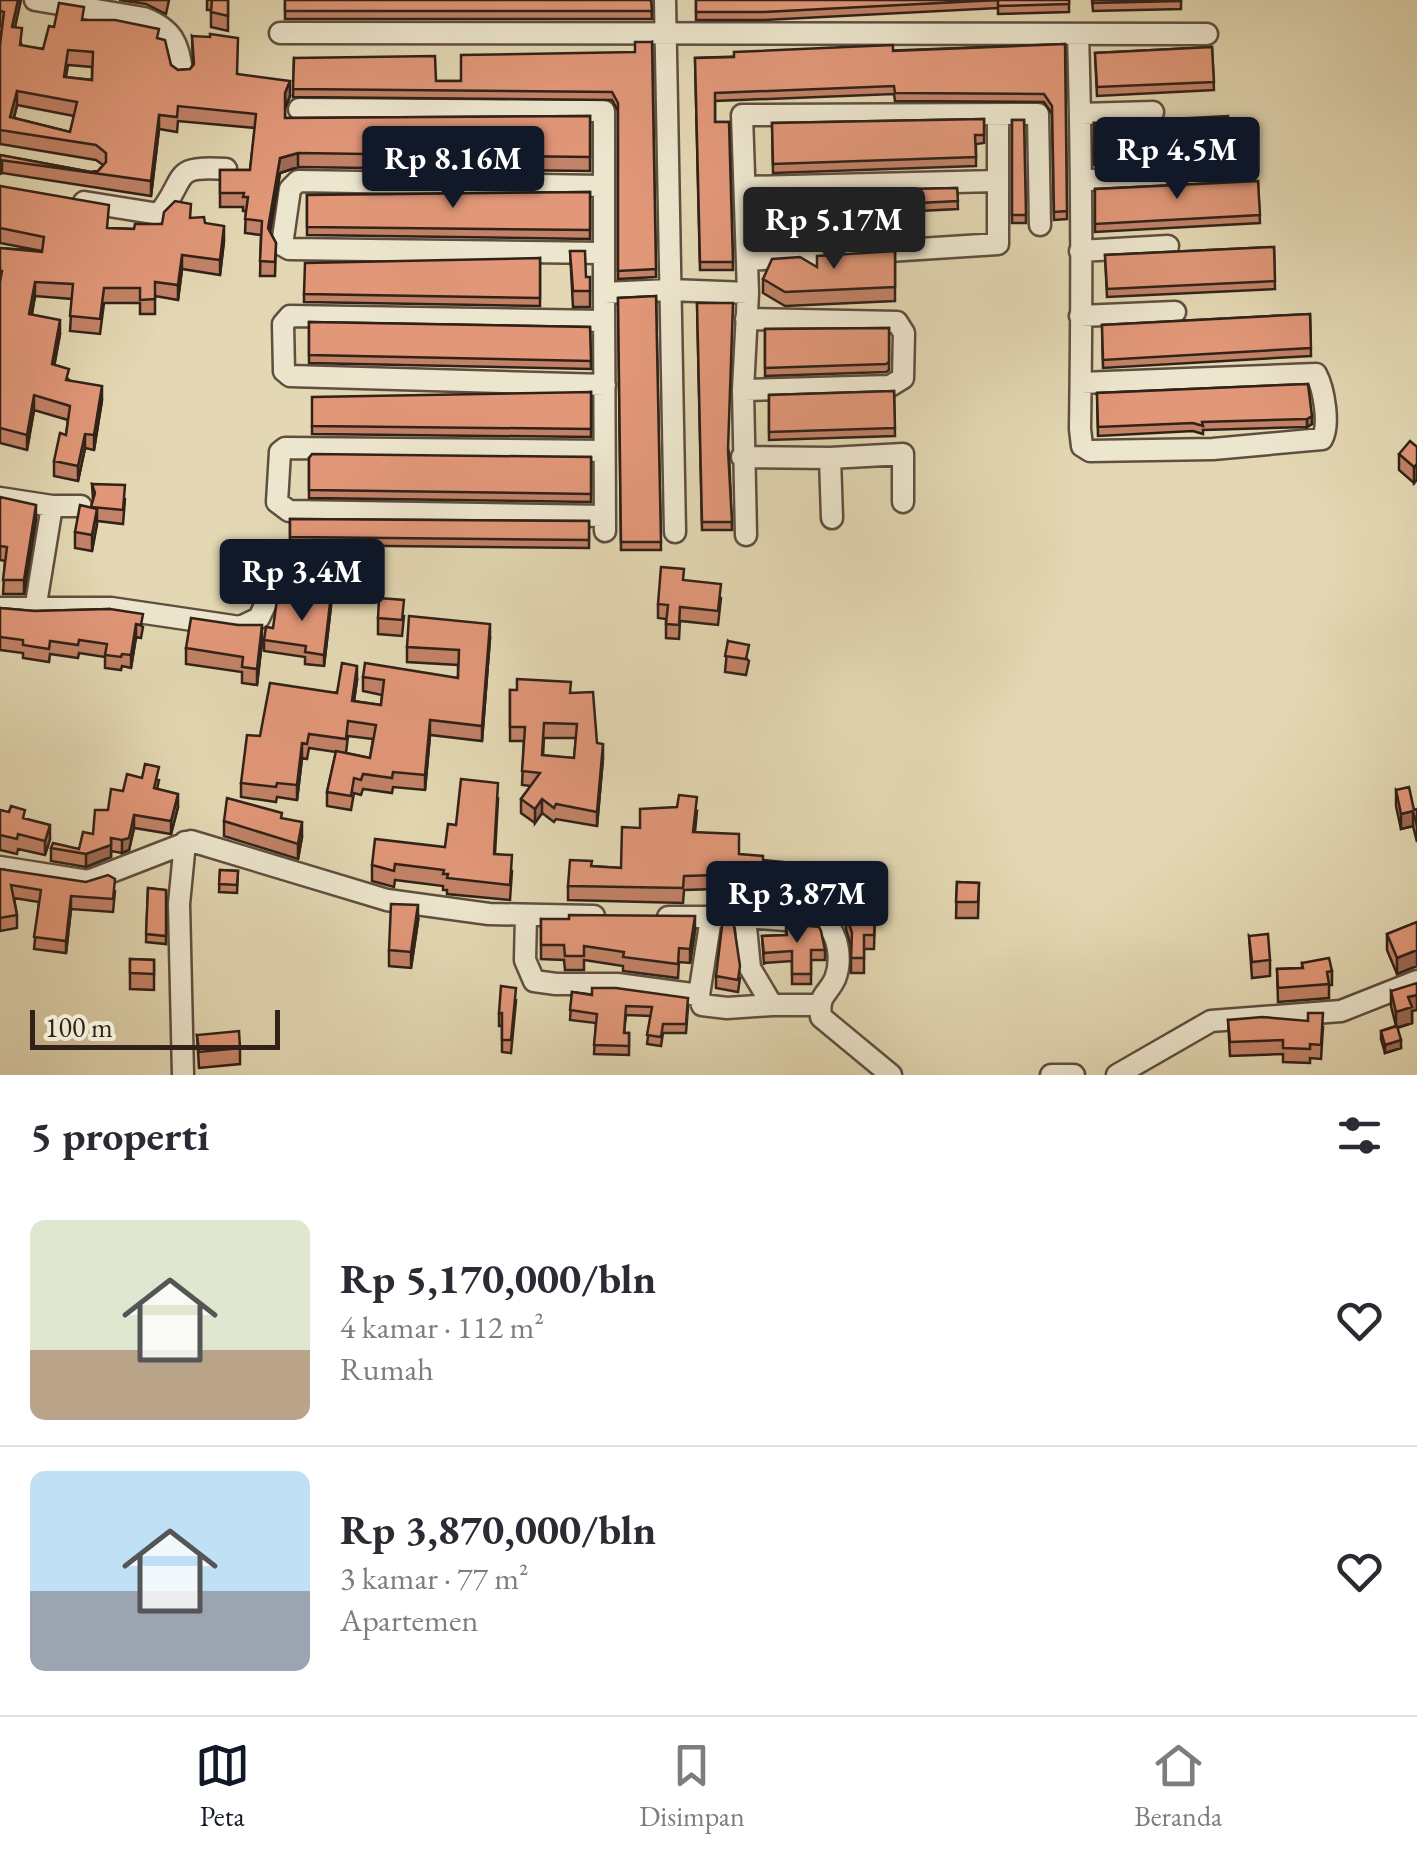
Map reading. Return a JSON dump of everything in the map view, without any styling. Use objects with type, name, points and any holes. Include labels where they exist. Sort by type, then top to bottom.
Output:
[{"type":"street","points":[[35,0],[160,24],[180,49],[182,72]]},
{"type":"street","points":[[665,0],[674,532]]},
{"type":"street","points":[[280,34],[1207,34]]},
{"type":"street","points":[[1078,35],[1083,180],[1080,251],[1080,316],[1081,383],[1082,446],[1090,452],[1306,442],[1322,439],[1326,431],[1316,374],[1081,383]]},
{"type":"street","points":[[299,109],[604,111],[605,524],[289,511],[277,502],[280,452],[285,448],[604,451]]},
{"type":"street","points":[[1081,114],[1153,112]]},
{"type":"street","points":[[748,260],[998,244],[998,114]]},
{"type":"street","points":[[746,536],[742,390],[748,260],[742,116],[1038,114],[1040,225]]},
{"type":"street","points":[[54,197],[159,214],[182,174],[190,168],[226,169]]},
{"type":"street","points":[[1083,180],[1176,180]]},
{"type":"street","points":[[602,186],[298,181],[290,188],[282,245],[288,249],[603,252]]},
{"type":"street","points":[[747,187],[996,181]]},
{"type":"street","points":[[1080,251],[1168,246]]},
{"type":"street","points":[[604,293],[748,292]]},
{"type":"street","points":[[1080,316],[1175,312]]},
{"type":"street","points":[[604,321],[290,316],[282,324],[284,371],[290,376],[604,384]]},
{"type":"street","points":[[742,390],[890,386],[904,378],[904,333],[898,322],[746,320]]},
{"type":"street","points":[[742,457],[903,454],[903,502]]},
{"type":"street","points":[[830,458],[832,518]]},
{"type":"street","points":[[0,498],[81,506]]},
{"type":"street","points":[[35,610],[52,506]]},
{"type":"street","points":[[0,608],[111,608],[240,627],[259,618],[271,592]]},
{"type":"street","points":[[0,866],[88,880],[191,840],[387,900],[490,914],[615,916]]},
{"type":"street","points":[[183,1075],[179,904],[184,842]]},
{"type":"street","points":[[526,915],[525,960],[534,981],[617,984],[699,995]]},
{"type":"street","points":[[650,917],[744,917],[825,923],[833,930],[838,945],[835,978],[823,992],[821,1017],[891,1075]]},
{"type":"street","points":[[744,917],[750,968],[772,1005]]},
{"type":"street","points":[[712,918],[699,995],[702,1005],[820,1005]]},
{"type":"street","points":[[1117,1075],[1211,1021],[1341,1011],[1417,981]]},
{"type":"street","points":[[1051,1075],[1074,1075]]},
{"type":"building","points":[[0,0],[18,0],[12,27],[22,28],[20,45],[43,49],[49,26],[54,27],[59,3],[84,7],[82,20],[115,20],[159,29],[157,38],[165,40],[171,65],[178,70],[190,69],[194,64],[192,36],[238,38],[237,74],[290,81],[285,93],[285,118],[590,116],[590,157],[298,153],[280,158],[268,228],[276,243],[275,262],[260,261],[262,221],[245,219],[248,197],[243,197],[244,193],[220,193],[220,170],[250,170],[256,114],[178,106],[177,117],[159,115],[151,181],[0,160],[0,155],[91,172],[98,171],[106,162],[106,153],[96,145],[0,130],[4,12],[0,11]],"holes":[[[68,50],[93,52],[92,80],[64,77]],[[17,91],[77,102],[70,132],[10,117]]]},
{"type":"building","points":[[212,0],[228,0],[228,16],[211,12]]},
{"type":"building","points":[[285,0],[651,0],[652,11],[285,11]]},
{"type":"building","points":[[696,0],[998,0],[696,12]]},
{"type":"building","points":[[998,0],[1069,0],[1069,4],[998,6]]},
{"type":"building","points":[[1181,0],[1181,1],[1093,3]]},
{"type":"building","points":[[635,42],[652,42],[656,269],[618,271],[618,103],[612,92],[293,89],[294,58],[435,56],[436,81],[461,81],[461,55],[635,52]]},
{"type":"building","points":[[1065,44],[1067,211],[1054,212],[1052,106],[1044,94],[895,93],[894,86],[715,93],[715,122],[729,122],[733,262],[700,262],[695,58],[734,57],[734,52],[893,45],[893,51]]},
{"type":"building","points":[[1212,47],[1214,82],[1097,87],[1095,53]]},
{"type":"building","points":[[1228,116],[1228,136],[1242,135],[1242,150],[1094,157],[1094,123]]},
{"type":"building","points":[[984,119],[984,135],[975,135],[976,157],[773,164],[772,123]]},
{"type":"building","points":[[1012,120],[1024,120],[1026,215],[1012,215]]},
{"type":"building","points":[[1258,181],[1260,215],[1095,224],[1095,189]]},
{"type":"building","points":[[0,186],[109,205],[107,228],[162,224],[164,212],[175,201],[191,204],[190,218],[204,217],[205,223],[224,226],[220,260],[182,255],[178,285],[155,282],[155,299],[140,300],[140,288],[104,288],[100,319],[70,316],[73,284],[35,282],[29,314],[60,320],[52,364],[69,369],[66,380],[102,386],[94,435],[85,434],[78,466],[54,461],[60,433],[66,435],[70,406],[34,395],[27,435],[0,428],[0,248],[42,252],[44,237],[0,228]]},
{"type":"building","points":[[957,188],[958,201],[919,203],[919,223],[770,231],[770,192]]},
{"type":"building","points":[[590,192],[590,230],[307,227],[307,195]]},
{"type":"building","points":[[1274,247],[1275,281],[1107,289],[1105,255]]},
{"type":"building","points":[[570,251],[585,251],[590,291],[573,291]]},
{"type":"building","points":[[895,251],[895,287],[785,292],[763,279],[772,259],[800,257],[817,267],[817,256]]},
{"type":"building","points":[[540,258],[540,298],[304,294],[305,263]]},
{"type":"building","points":[[656,296],[661,542],[621,542],[618,298]]},
{"type":"building","points":[[697,303],[733,303],[728,450],[732,522],[702,522]]},
{"type":"building","points":[[1310,314],[1311,348],[1103,360],[1102,325]]},
{"type":"building","points":[[309,322],[590,327],[591,361],[309,355]]},
{"type":"building","points":[[889,328],[886,364],[765,368],[765,329]]},
{"type":"building","points":[[1308,384],[1312,416],[1307,419],[1202,422],[1203,426],[1193,423],[1098,427],[1097,393]]},
{"type":"building","points":[[894,391],[895,428],[769,432],[769,395]]},
{"type":"building","points":[[591,392],[591,429],[312,426],[312,397]]},
{"type":"building","points":[[1410,441],[1417,447],[1414,467],[1399,454]]},
{"type":"building","points":[[312,454],[591,457],[591,494],[309,490]]},
{"type":"building","points":[[92,484],[125,485],[123,510],[91,507],[95,493]]},
{"type":"building","points":[[0,497],[36,505],[24,580],[3,580],[7,547],[0,546]]},
{"type":"building","points":[[80,505],[97,509],[92,535],[75,532]]},
{"type":"building","points":[[290,519],[589,521],[589,540],[290,537]]},
{"type":"building","points":[[277,552],[308,557],[306,572],[283,569],[276,563]]},
{"type":"building","points":[[661,567],[684,569],[683,580],[721,584],[718,611],[680,607],[679,625],[666,624],[668,605],[658,604]]},
{"type":"building","points":[[313,592],[331,595],[324,655],[305,652],[306,646],[264,640],[266,627],[273,628],[277,600],[311,605]]},
{"type":"building","points":[[379,598],[404,600],[402,620],[378,618]]},
{"type":"building","points":[[0,608],[110,609],[143,614],[141,625],[136,624],[131,655],[121,657],[105,655],[107,644],[50,641],[49,649],[0,637]]},
{"type":"building","points":[[409,616],[490,624],[482,726],[430,720],[425,775],[393,772],[392,778],[363,774],[361,780],[354,778],[351,796],[327,792],[336,751],[370,758],[376,725],[348,721],[346,739],[309,734],[307,744],[302,743],[297,785],[241,783],[247,735],[260,736],[270,683],[337,693],[342,663],[357,666],[352,701],[381,705],[384,680],[363,677],[365,663],[458,678],[459,650],[407,647]]},
{"type":"building","points":[[191,618],[262,625],[257,669],[242,667],[243,657],[186,648]]},
{"type":"building","points":[[728,641],[749,645],[746,659],[725,656]]},
{"type":"building","points":[[517,679],[571,682],[570,693],[593,692],[597,743],[603,744],[597,812],[556,804],[554,808],[542,799],[535,809],[521,799],[540,773],[522,771],[525,727],[510,727],[510,690],[517,690]],"holes":[[[544,723],[577,724],[574,758],[542,755]]]},
{"type":"building","points":[[145,764],[159,767],[154,788],[178,794],[171,821],[134,815],[129,838],[111,838],[111,845],[86,854],[51,848],[53,843],[79,849],[83,832],[93,834],[95,810],[108,810],[111,789],[123,791],[127,774],[142,778]]},
{"type":"building","points":[[461,779],[498,783],[494,854],[512,855],[510,885],[447,878],[444,870],[395,864],[394,871],[372,865],[375,839],[445,847],[448,824],[456,825]]},
{"type":"building","points":[[1409,787],[1414,810],[1417,809],[1417,826],[1413,811],[1401,814],[1396,790]]},
{"type":"building","points":[[679,795],[697,797],[693,832],[739,834],[739,854],[763,856],[763,860],[853,869],[850,887],[836,885],[836,890],[717,883],[717,875],[684,876],[683,888],[568,886],[570,860],[621,868],[622,827],[640,828],[640,809],[677,807]]},
{"type":"building","points":[[227,798],[302,822],[298,844],[224,821]]},
{"type":"building","points":[[11,806],[25,810],[23,818],[50,825],[45,841],[18,834],[17,839],[0,835],[0,810],[9,812]]},
{"type":"building","points":[[0,869],[86,882],[108,875],[115,879],[113,899],[71,896],[66,941],[34,937],[41,890],[11,885],[17,915],[0,918]]},
{"type":"building","points":[[220,870],[238,871],[237,885],[219,884]]},
{"type":"building","points":[[957,882],[979,883],[978,902],[956,902]]},
{"type":"building","points":[[148,888],[166,890],[166,936],[146,934]]},
{"type":"building","points":[[391,904],[418,905],[411,952],[389,950]]},
{"type":"building","points":[[846,914],[875,915],[874,935],[864,935],[864,958],[851,958],[852,933]]},
{"type":"building","points":[[569,915],[695,916],[690,949],[679,948],[678,964],[623,957],[624,952],[584,946],[584,956],[565,956],[564,945],[541,945],[541,919],[569,919]]},
{"type":"building","points":[[723,918],[733,919],[740,966],[738,980],[716,976]]},
{"type":"building","points":[[1417,922],[1417,950],[1397,958],[1387,934]]},
{"type":"building","points":[[786,924],[819,927],[821,931],[825,950],[811,950],[811,974],[792,974],[792,951],[764,955],[762,936],[787,935]]},
{"type":"building","points":[[1268,934],[1270,960],[1252,962],[1249,936]]},
{"type":"building","points":[[1329,958],[1329,984],[1278,988],[1277,969],[1303,968],[1302,963]]},
{"type":"building","points":[[130,959],[154,960],[154,974],[130,973]]},
{"type":"building","points":[[1417,983],[1417,995],[1408,997],[1412,1007],[1396,1012],[1391,991]]},
{"type":"building","points":[[501,986],[516,988],[511,1040],[502,1040]]},
{"type":"building","points":[[592,988],[688,998],[686,1024],[663,1024],[661,1037],[647,1035],[652,1007],[626,1006],[624,1033],[629,1033],[629,1046],[594,1045],[597,1014],[570,1010],[572,992],[592,995]]},
{"type":"building","points":[[1308,1013],[1323,1013],[1321,1045],[1310,1044],[1310,1049],[1283,1048],[1283,1040],[1230,1042],[1228,1020],[1262,1017],[1308,1021]]},
{"type":"building","points":[[1397,1026],[1401,1040],[1385,1045],[1381,1031]]},
{"type":"building","points":[[239,1031],[240,1048],[199,1052],[197,1035]]}]
